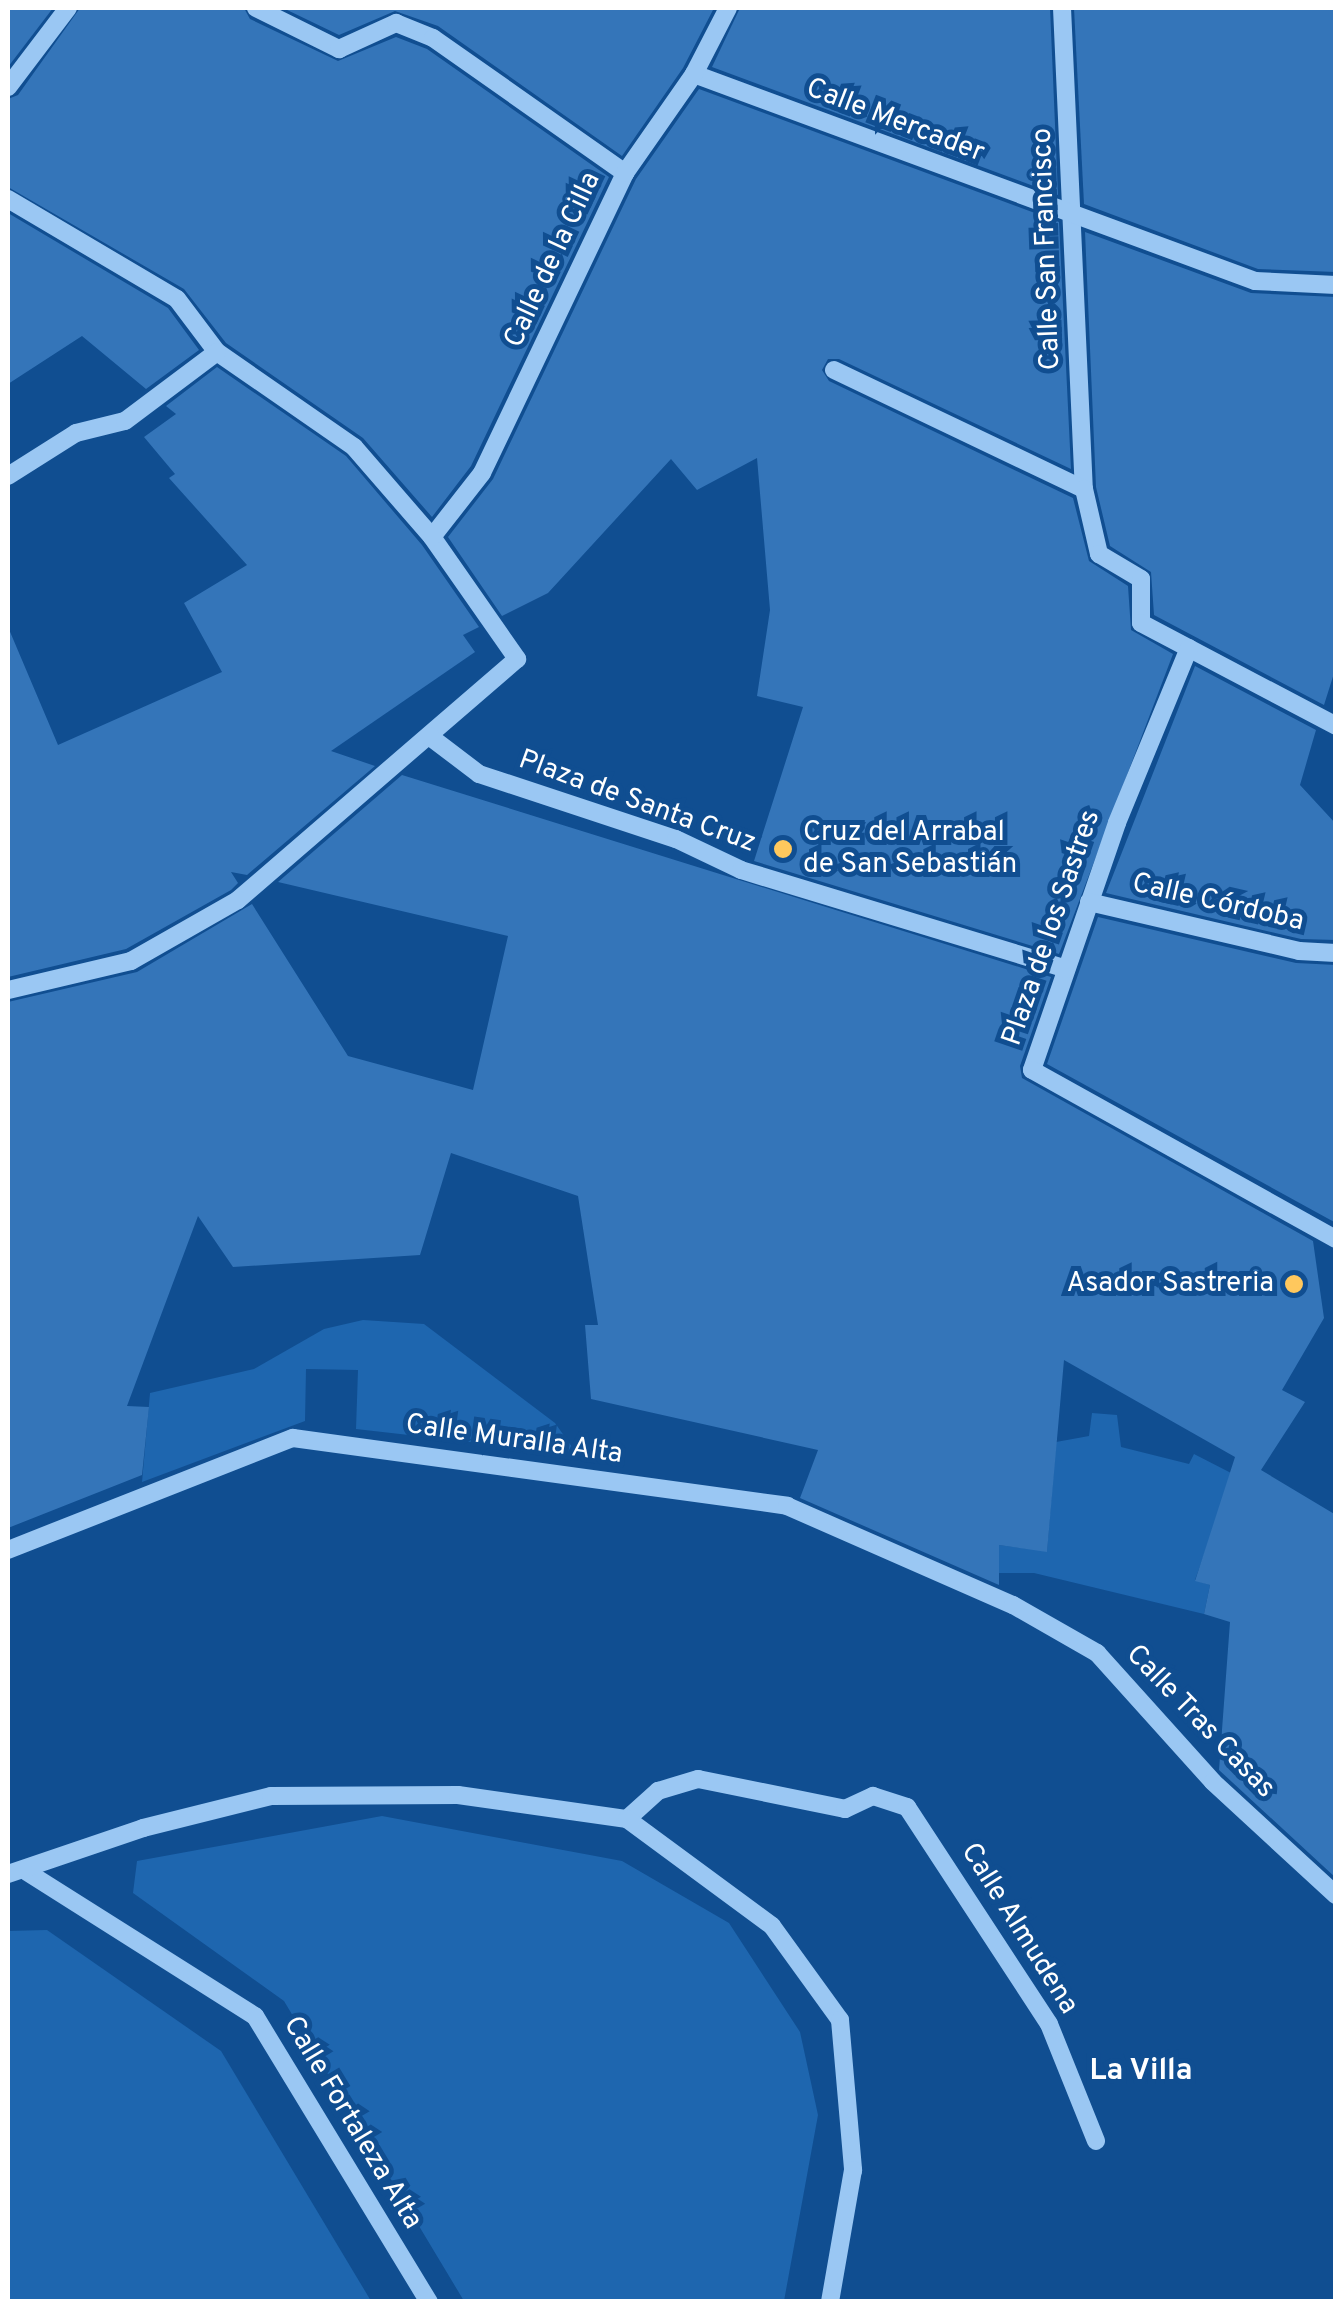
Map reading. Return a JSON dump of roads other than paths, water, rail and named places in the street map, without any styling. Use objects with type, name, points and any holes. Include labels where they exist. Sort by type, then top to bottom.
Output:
[{"type":"street","points":[[8,86],[68,8]]},
{"type":"street","points":[[256,8],[339,48],[396,23],[433,38],[625,173]]},
{"type":"street","name":"Calle de la Cilla","points":[[432,537],[482,473],[625,173],[694,74],[728,8]]},
{"type":"street","name":"Calle San Francisco","points":[[1062,8],[1076,220],[1084,489],[1099,554],[1140,579],[1140,623],[1336,726]]},
{"type":"street","name":"Calle Mercader","points":[[694,74],[1076,220],[1255,281],[1336,286]]},
{"type":"street","points":[[8,198],[177,299],[217,352],[354,447],[432,537],[517,659],[238,900],[131,962],[8,990]]},
{"type":"street","points":[[8,476],[76,433],[124,422],[217,352]]},
{"type":"street","points":[[834,370],[1084,489]]},
{"type":"street","name":"Plaza de los Sastres","points":[[1189,648],[1089,902],[1032,1070],[1336,1239]]},
{"type":"street","name":"Plaza de Santa Cruz","points":[[429,736],[479,774],[676,840],[742,870],[1066,970]]},
{"type":"street","name":"Calle Córdoba","points":[[1089,902],[1336,954]]},
{"type":"street","name":"Calle Muralla Alta","points":[[8,1550],[293,1438],[787,1506],[1012,1605]]},
{"type":"street","name":"Calle Tras Casas","points":[[1012,1605],[1097,1653],[1213,1782],[1336,1894]]},
{"type":"street","name":"Calle Almudena","points":[[627,1819],[658,1791],[698,1779],[845,1810],[873,1796],[907,1807],[1049,2024],[1096,2141]]},
{"type":"street","points":[[8,1874],[27,1872],[143,1828],[271,1796],[458,1795],[627,1819],[772,1926],[840,2020],[854,2170],[830,2302]]},
{"type":"street","name":"Calle Fortaleza Alta","points":[[27,1872],[255,2016],[429,2302]]},
{"type":"place","name":"Cruz del Arrabal de San Sebastián","points":[[783,849]]},
{"type":"place","name":"Asador Sastreria","points":[[1294,1284]]},
{"type":"district","name":"La Villa","points":[[1141,2072]]}]
